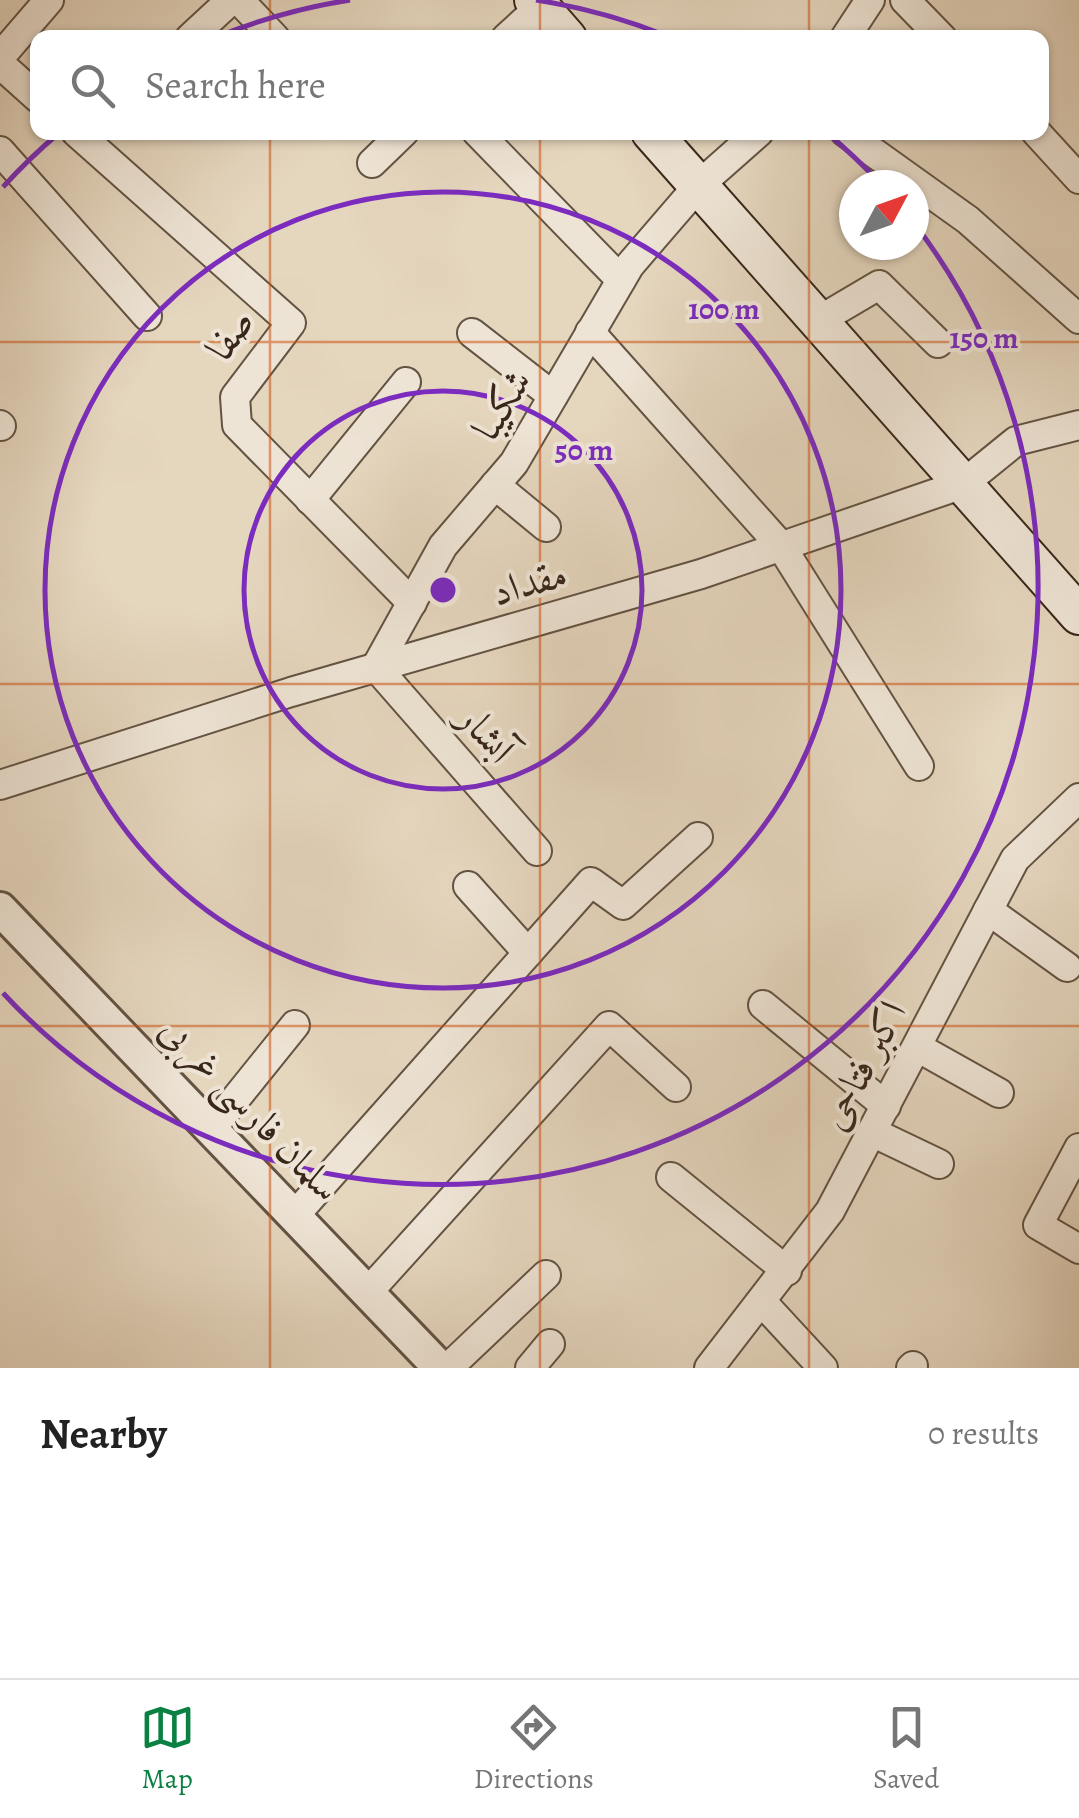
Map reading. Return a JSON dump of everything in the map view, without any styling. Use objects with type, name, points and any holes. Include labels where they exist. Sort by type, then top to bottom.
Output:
[{"type":"main road","points":[[537,3],[560,30]]},
{"type":"main road","points":[[658,140],[1078,612]]},
{"type":"street","points":[[30,90],[0,61],[49,0]]},
{"type":"street","points":[[199,30],[231,0]]},
{"type":"street","points":[[239,0],[267,30]]},
{"type":"street","points":[[851,30],[870,0]]},
{"type":"street","points":[[905,0],[934,30]]},
{"type":"street","points":[[513,30],[537,3]]},
{"type":"street","name":"صفا","points":[[85,140],[291,323],[235,397],[237,425],[412,603]]},
{"type":"street","points":[[372,163],[396,140]]},
{"type":"street","points":[[485,140],[621,280]]},
{"type":"street","name":"شکیبا","points":[[376,667],[443,546],[514,464],[621,280],[698,186],[750,140]]},
{"type":"street","points":[[856,140],[968,220],[1079,319]]},
{"type":"street","points":[[1043,140],[1079,179]]},
{"type":"street","points":[[0,151],[148,316]]},
{"type":"street","points":[[818,321],[879,285],[938,343]]},
{"type":"street","points":[[590,332],[781,546],[919,766]]},
{"type":"street","points":[[472,333],[554,396]]},
{"type":"street","points":[[310,500],[406,382]]},
{"type":"street","points":[[963,484],[1016,440],[1079,425]]},
{"type":"street","name":"مقداد","points":[[0,785],[376,667],[701,574],[963,484]]},
{"type":"street","points":[[495,485],[546,527]]},
{"type":"street","name":"آبشار","points":[[376,667],[537,852]]},
{"type":"street","name":"اکبر فتاحی","points":[[709,1368],[763,1303],[830,1211],[1015,859],[1079,798]]},
{"type":"street","points":[[295,1215],[590,882],[623,905],[698,837]]},
{"type":"street","points":[[468,886],[528,953]]},
{"type":"street","name":"سلمان فارسی غربی","points":[[0,908],[440,1368]]},
{"type":"street","points":[[988,910],[1068,967]]},
{"type":"street","points":[[763,1004],[886,1106]]},
{"type":"street","points":[[212,1128],[296,1025]]},
{"type":"street","points":[[368,1292],[609,1026],[676,1087]]},
{"type":"street","points":[[916,1047],[999,1093]]},
{"type":"street","points":[[872,1132],[939,1164]]},
{"type":"street","points":[[1079,1148],[1038,1225],[1079,1250]]},
{"type":"street","points":[[671,1178],[787,1270]]},
{"type":"street","points":[[448,1368],[546,1274]]},
{"type":"street","points":[[763,1303],[823,1368]]},
{"type":"street","points":[[530,1368],[550,1344]]}]
